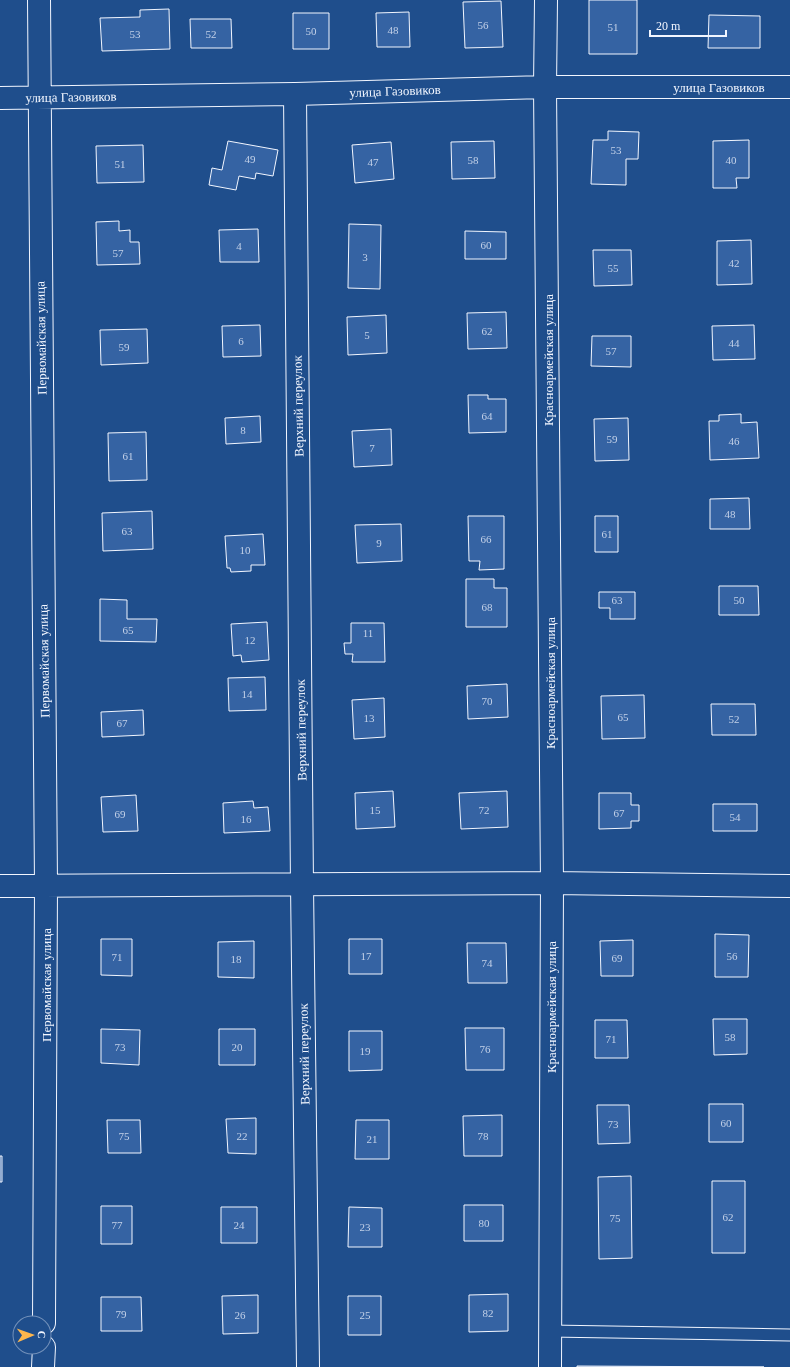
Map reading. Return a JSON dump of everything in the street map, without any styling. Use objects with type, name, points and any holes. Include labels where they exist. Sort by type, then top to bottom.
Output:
[{"type":"street","name":"Первомайская улица","points":[[39,0],[46,884],[44,1315]]},
{"type":"street","name":"Красноармейская улица","points":[[546,0],[545,87],[552,883],[550,1367]]},
{"type":"street","name":"улица Газовиков","points":[[0,98],[295,94],[545,87],[790,87]]},
{"type":"street","name":"Верхний переулок","points":[[295,94],[308,1367]]},
{"type":"street","points":[[0,886],[46,884],[302,885],[552,883],[790,886]]},
{"type":"street","points":[[43,1367],[44,1355]]},
{"type":"lane","points":[[550,1331],[790,1334]]},
{"type":"building","points":[[589,0],[637,0],[637,54],[589,54]]},
{"type":"building","points":[[501,1],[503,47],[465,48],[463,2]]},
{"type":"building","points":[[169,9],[170,49],[102,51],[100,18],[140,17],[140,10]]},
{"type":"building","points":[[409,12],[410,47],[377,47],[376,13]]},
{"type":"building","points":[[293,13],[329,13],[329,49],[293,49]]},
{"type":"building","points":[[709,15],[760,16],[760,48],[708,48]]},
{"type":"building","points":[[190,19],[231,19],[232,48],[191,48]]},
{"type":"building","points":[[608,131],[639,132],[638,159],[626,159],[626,185],[591,184],[593,140],[608,140]]},
{"type":"building","points":[[749,140],[749,178],[736,178],[737,188],[713,188],[713,141]]},
{"type":"building","points":[[228,141],[278,150],[273,176],[256,173],[255,179],[239,176],[236,190],[209,185],[212,168],[222,170]]},
{"type":"building","points":[[494,141],[495,178],[452,179],[451,142]]},
{"type":"building","points":[[391,142],[394,179],[355,183],[352,145]]},
{"type":"building","points":[[143,145],[144,182],[97,183],[96,146]]},
{"type":"building","points":[[119,221],[119,231],[130,230],[130,242],[139,242],[140,264],[97,265],[96,222]]},
{"type":"building","points":[[349,224],[381,225],[380,289],[348,288]]},
{"type":"building","points":[[258,229],[259,262],[220,262],[219,230]]},
{"type":"building","points":[[465,231],[506,232],[506,259],[465,259]]},
{"type":"building","points":[[751,240],[752,284],[717,285],[717,241]]},
{"type":"building","points":[[593,250],[631,250],[632,285],[594,286]]},
{"type":"building","points":[[506,312],[507,348],[468,349],[467,313]]},
{"type":"building","points":[[386,315],[387,353],[348,355],[347,317]]},
{"type":"building","points":[[260,325],[261,356],[223,357],[222,326]]},
{"type":"building","points":[[754,325],[755,359],[713,360],[712,326]]},
{"type":"building","points":[[147,329],[148,363],[101,365],[100,330]]},
{"type":"building","points":[[592,336],[631,336],[631,367],[591,366]]},
{"type":"building","points":[[468,395],[488,395],[488,399],[506,399],[506,432],[469,433]]},
{"type":"building","points":[[741,414],[741,423],[757,422],[759,458],[710,460],[709,421],[719,421],[719,415]]},
{"type":"building","points":[[260,416],[261,442],[226,444],[225,418]]},
{"type":"building","points":[[628,418],[629,460],[595,461],[594,419]]},
{"type":"building","points":[[391,429],[392,465],[354,467],[352,431]]},
{"type":"building","points":[[146,432],[147,480],[109,481],[108,433]]},
{"type":"building","points":[[749,498],[750,529],[710,529],[710,499]]},
{"type":"building","points":[[152,511],[153,549],[103,551],[102,513]]},
{"type":"building","points":[[468,516],[504,516],[504,569],[479,570],[480,561],[469,561]]},
{"type":"building","points":[[595,516],[618,516],[618,552],[595,552]]},
{"type":"building","points":[[401,524],[402,561],[357,563],[355,525]]},
{"type":"building","points":[[263,534],[265,565],[251,565],[251,571],[231,572],[230,568],[227,568],[225,536]]},
{"type":"building","points":[[466,579],[494,579],[494,588],[507,588],[507,627],[466,627]]},
{"type":"building","points":[[719,586],[758,586],[759,615],[719,615]]},
{"type":"building","points":[[599,592],[635,592],[635,619],[610,619],[610,608],[599,608]]},
{"type":"building","points":[[100,599],[127,600],[127,619],[157,619],[156,642],[100,641]]},
{"type":"building","points":[[267,622],[269,660],[242,662],[241,655],[233,656],[231,624]]},
{"type":"building","points":[[351,623],[384,623],[385,662],[352,662],[353,654],[345,654],[344,643],[351,643]]},
{"type":"building","points":[[265,677],[266,710],[229,711],[228,678]]},
{"type":"building","points":[[507,684],[508,717],[468,719],[467,686]]},
{"type":"building","points":[[644,695],[645,738],[602,739],[601,696]]},
{"type":"building","points":[[384,698],[385,737],[354,739],[352,700]]},
{"type":"building","points":[[711,704],[755,704],[756,735],[712,735]]},
{"type":"building","points":[[143,710],[144,735],[102,737],[101,712]]},
{"type":"building","points":[[393,791],[395,827],[356,829],[355,793]]},
{"type":"building","points":[[507,791],[508,827],[461,829],[459,793]]},
{"type":"building","points":[[599,793],[631,793],[631,805],[639,805],[639,821],[631,821],[631,828],[599,829]]},
{"type":"building","points":[[136,795],[138,831],[103,832],[101,797]]},
{"type":"building","points":[[253,801],[254,808],[268,807],[270,831],[224,833],[223,803]]},
{"type":"building","points":[[713,804],[757,804],[757,831],[713,831]]},
{"type":"building","points":[[715,934],[749,935],[748,977],[715,977]]},
{"type":"building","points":[[101,939],[132,939],[132,976],[101,975]]},
{"type":"building","points":[[349,939],[382,939],[382,974],[349,974]]},
{"type":"building","points":[[633,940],[633,976],[601,976],[600,941]]},
{"type":"building","points":[[254,941],[254,978],[218,977],[218,942]]},
{"type":"building","points":[[467,943],[506,943],[507,983],[468,983]]},
{"type":"building","points":[[713,1019],[747,1019],[747,1054],[714,1055]]},
{"type":"building","points":[[595,1020],[627,1020],[628,1058],[595,1058]]},
{"type":"building","points":[[465,1028],[504,1028],[504,1070],[466,1070]]},
{"type":"building","points":[[101,1029],[140,1030],[139,1065],[101,1063]]},
{"type":"building","points":[[219,1029],[255,1029],[255,1065],[219,1065]]},
{"type":"building","points":[[349,1031],[382,1031],[382,1070],[349,1071]]},
{"type":"building","points":[[709,1104],[743,1104],[743,1142],[709,1142]]},
{"type":"building","points":[[597,1105],[629,1105],[630,1143],[598,1144]]},
{"type":"building","points":[[502,1115],[502,1156],[464,1156],[463,1116]]},
{"type":"building","points":[[256,1118],[256,1154],[228,1153],[226,1119]]},
{"type":"building","points":[[107,1120],[140,1120],[141,1153],[108,1153]]},
{"type":"building","points":[[356,1120],[389,1120],[389,1159],[355,1159]]},
{"type":"building","points":[[0,1156],[2,1156],[2,1182],[0,1182]]},
{"type":"building","points":[[631,1176],[632,1258],[599,1259],[598,1177]]},
{"type":"building","points":[[712,1181],[745,1181],[745,1253],[712,1253]]},
{"type":"building","points":[[464,1205],[503,1205],[503,1241],[464,1241]]},
{"type":"building","points":[[101,1206],[132,1206],[132,1244],[101,1244]]},
{"type":"building","points":[[221,1207],[257,1207],[257,1243],[221,1243]]},
{"type":"building","points":[[349,1207],[382,1208],[382,1247],[348,1247]]},
{"type":"building","points":[[508,1294],[508,1331],[469,1332],[469,1295]]},
{"type":"building","points":[[258,1295],[258,1333],[223,1334],[222,1296]]},
{"type":"building","points":[[348,1296],[381,1296],[381,1335],[348,1335]]},
{"type":"building","points":[[101,1297],[141,1297],[142,1331],[101,1331]]},
{"type":"building","points":[[577,1366],[764,1367],[577,1367]]}]
